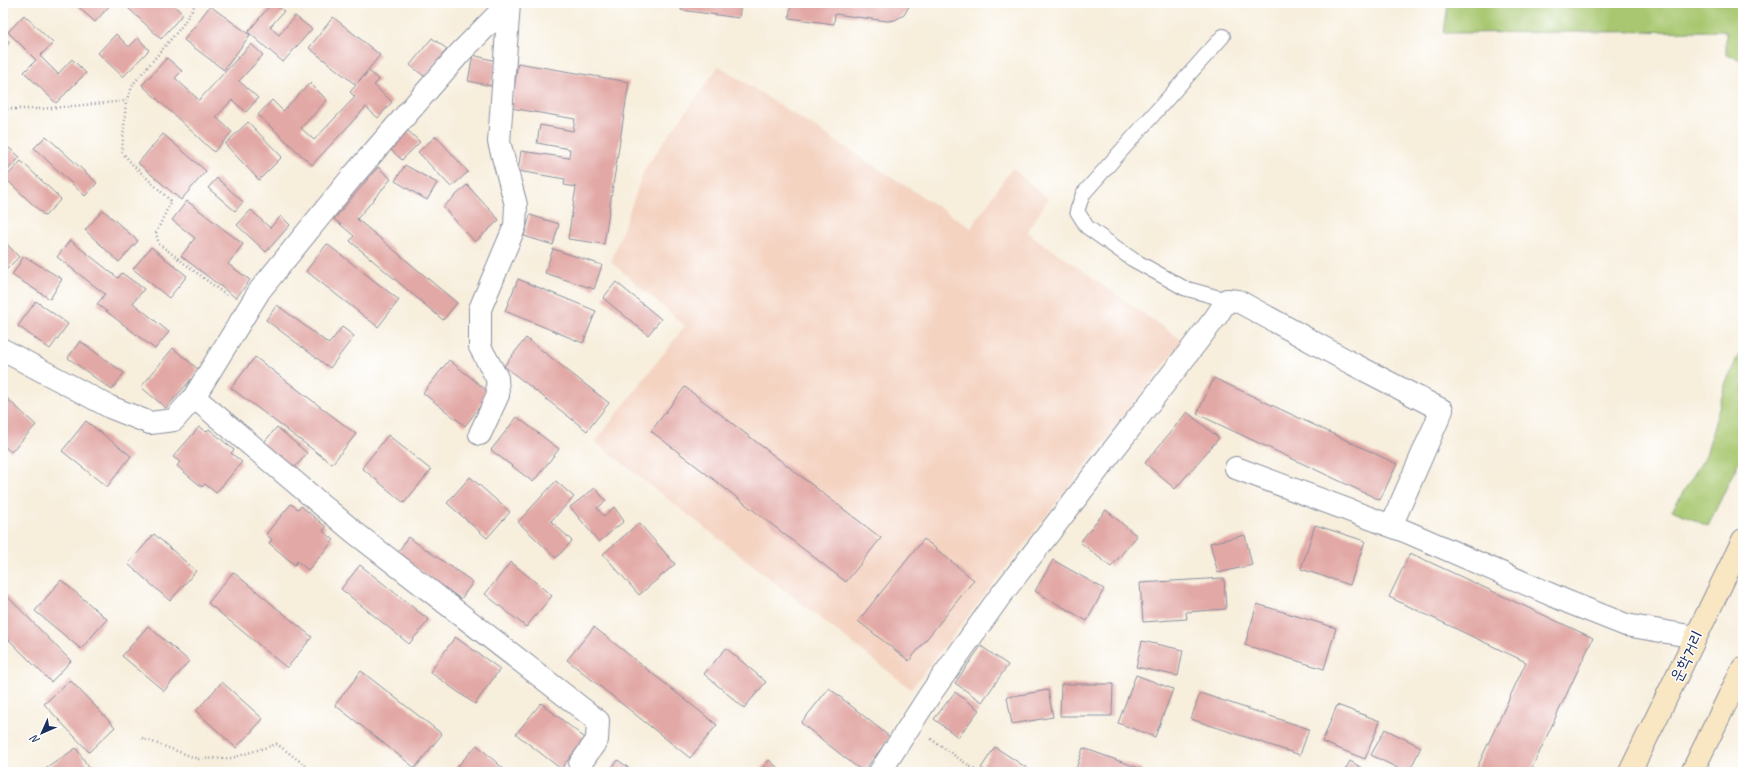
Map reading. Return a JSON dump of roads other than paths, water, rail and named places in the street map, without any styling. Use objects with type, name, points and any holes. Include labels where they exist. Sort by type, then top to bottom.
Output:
[{"type":"main road","name":"운학거리","points":[[1630,772],[1743,540]]},
{"type":"main road","points":[[1692,772],[1743,668]]},
{"type":"street","points":[[3,350],[110,407],[150,423],[174,420],[194,397],[260,290],[351,178],[460,54],[509,3]]},
{"type":"street","points":[[480,434],[498,395],[497,378],[480,347],[480,309],[515,226],[516,205],[499,142],[509,3]]},
{"type":"street","points":[[880,772],[998,599],[1216,317],[1227,300],[1238,301],[1353,364],[1442,410],[1391,526]]},
{"type":"street","points":[[194,397],[354,532],[598,721],[597,740],[580,764],[580,772]]},
{"type":"street","points":[[1236,468],[1391,526],[1568,602],[1626,625],[1696,638]]},
{"type":"lane","points":[[1223,36],[1083,194],[1077,211],[1087,227],[1132,259],[1184,288],[1227,300]]}]
